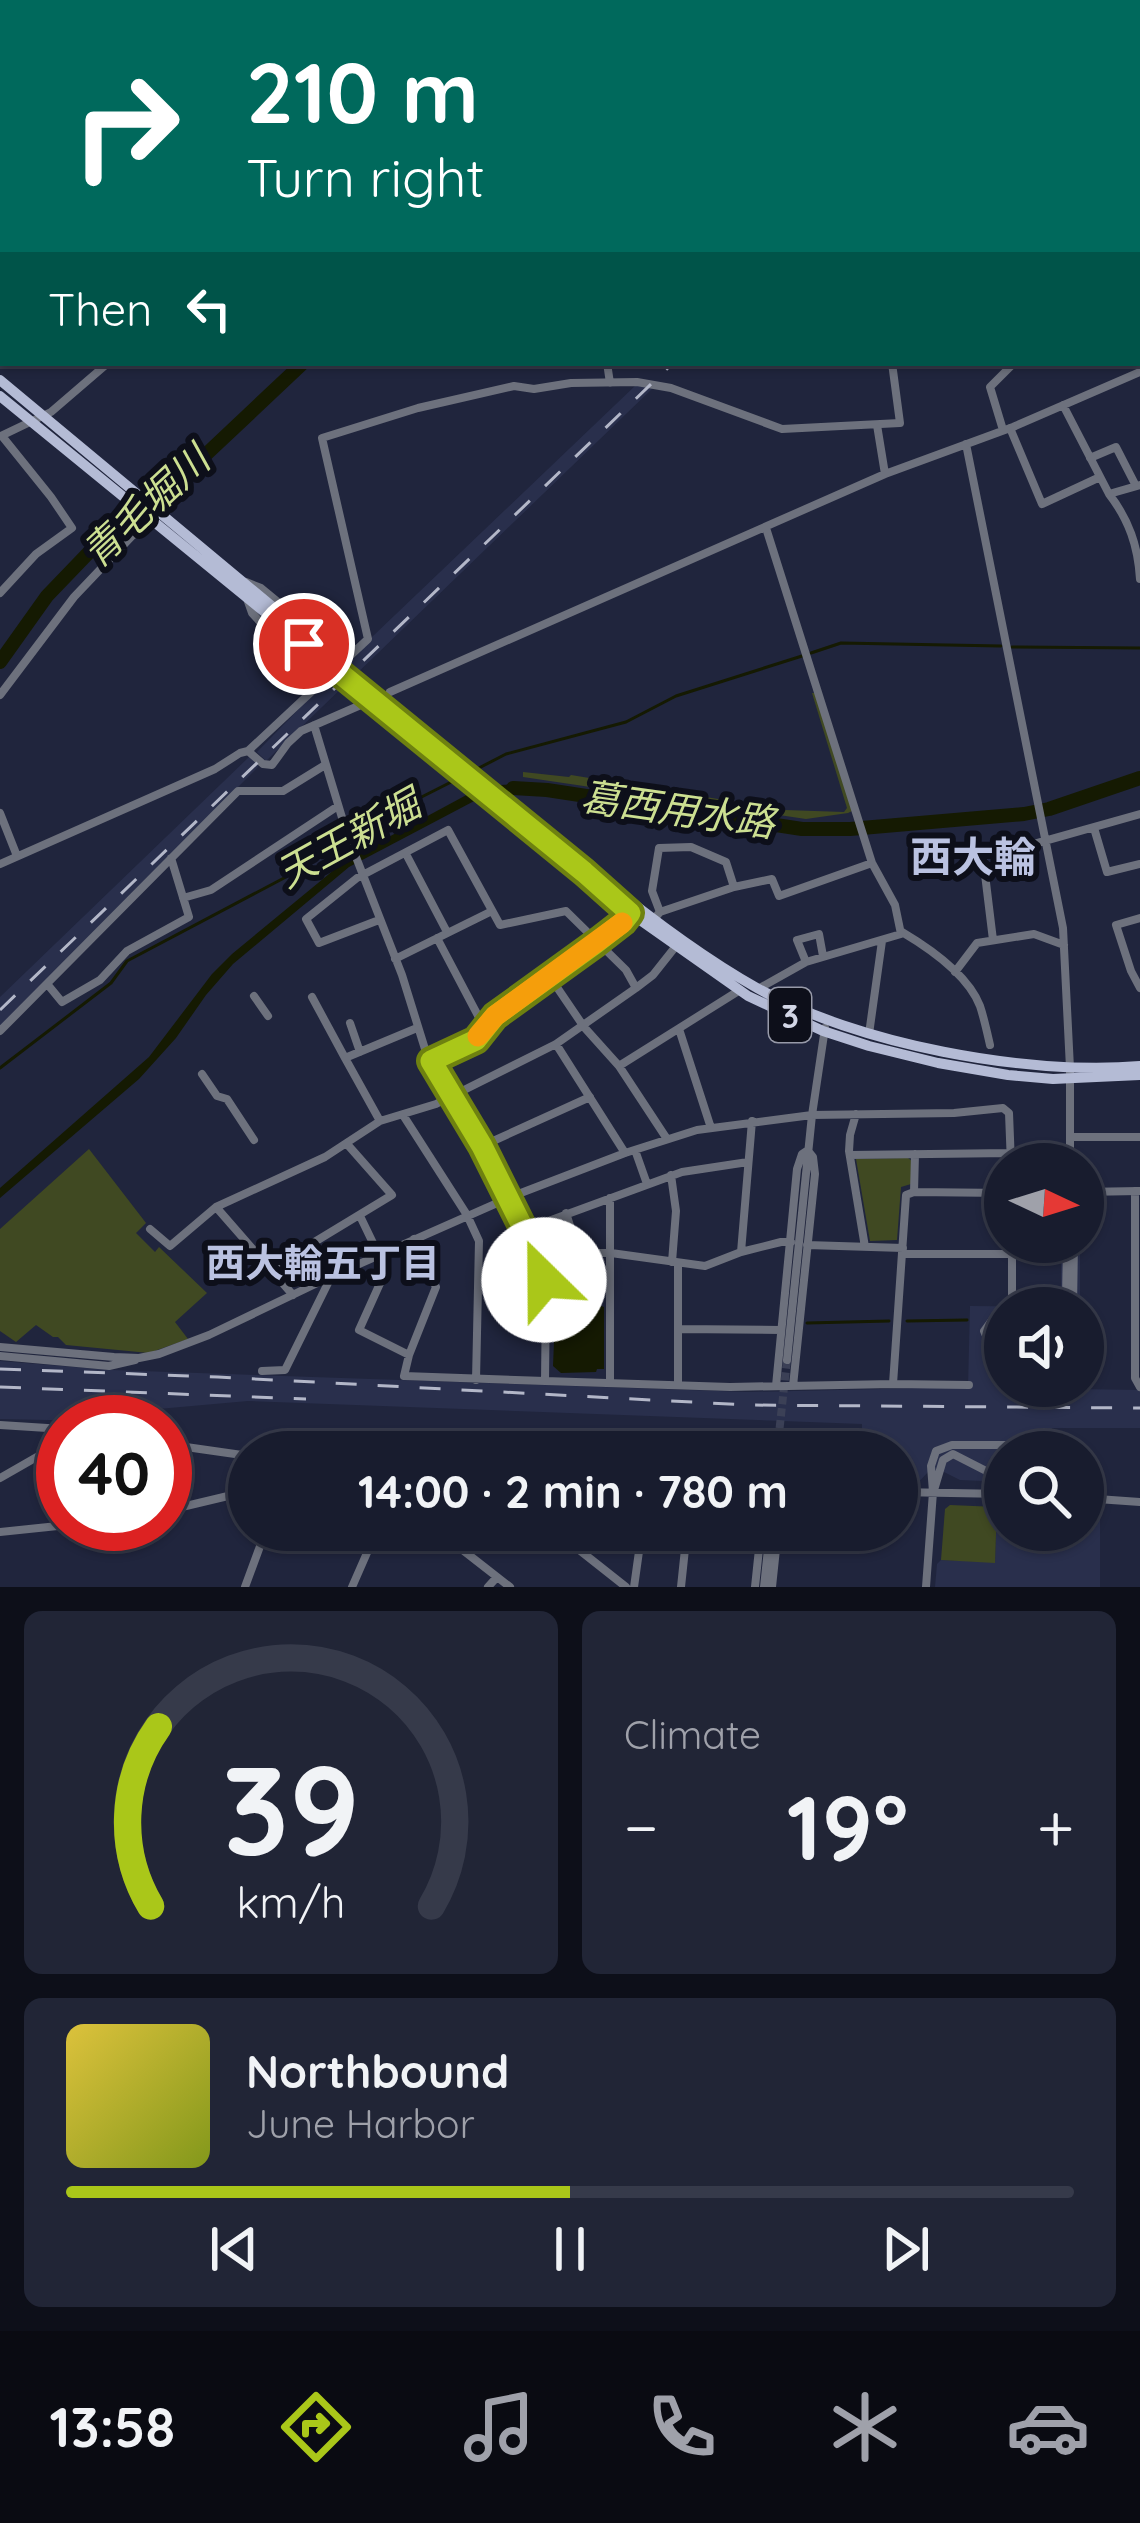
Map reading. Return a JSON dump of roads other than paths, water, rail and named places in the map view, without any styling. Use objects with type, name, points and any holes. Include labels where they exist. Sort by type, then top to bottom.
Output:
[{"type":"main road","name":"3","points":[[0,380],[152,519],[245,589],[630,913],[740,990],[869,1046],[938,1063],[1009,1076],[1140,1070]]},
{"type":"main road","name":"3","points":[[0,396],[38,419]]},
{"type":"main road","name":"3","points":[[505,804],[758,988],[826,1026],[1070,1074]]},
{"type":"street","points":[[0,593],[36,554],[72,528],[1,436],[38,419],[103,366]]},
{"type":"street","points":[[607,366],[610,383]]},
{"type":"street","points":[[0,865],[248,751],[368,639],[322,438],[418,408],[514,386],[535,389],[571,383],[637,382],[670,388],[782,429],[900,423],[892,366]]},
{"type":"street","points":[[1011,366],[990,387],[1042,504],[1100,477]]},
{"type":"street","points":[[390,692],[885,474],[1140,372]]},
{"type":"street","points":[[1063,405],[1109,494],[1125,515],[1139,554],[1140,579]]},
{"type":"street","points":[[877,425],[885,474]]},
{"type":"street","points":[[965,444],[1048,842],[1064,945],[1070,1143]]},
{"type":"street","points":[[1090,458],[1116,447],[1138,486],[1109,494]]},
{"type":"street","points":[[0,695],[74,597],[152,519]]},
{"type":"street","points":[[766,528],[872,862],[895,905],[900,932],[955,972],[979,1001],[990,1045]]},
{"type":"street","points":[[317,688],[252,613],[245,589],[261,588],[356,650]]},
{"type":"street","points":[[248,751],[263,764],[272,765],[301,731],[363,704]]},
{"type":"street","points":[[314,725],[352,849],[417,1028],[537,1256],[546,1288],[545,1381]]},
{"type":"street","points":[[0,1031],[238,791],[283,791],[325,765]]},
{"type":"street","points":[[183,898],[211,890],[338,806]]},
{"type":"street","points":[[0,813],[17,856]]},
{"type":"street","points":[[1010,851],[1140,814]]},
{"type":"street","points":[[1094,828],[1107,872],[1140,864]]},
{"type":"street","points":[[379,920],[320,943],[306,922],[362,875],[448,830],[500,925],[566,911],[626,970],[636,988]]},
{"type":"street","points":[[734,887],[727,862],[691,847],[659,848],[652,891],[656,916],[734,887],[772,879],[779,896],[872,862]]},
{"type":"street","points":[[406,854],[447,933]]},
{"type":"street","points":[[48,984],[62,1002],[100,980],[127,951],[189,917],[171,858]]},
{"type":"street","points":[[983,858],[993,940]]},
{"type":"street","points":[[395,959],[492,911]]},
{"type":"street","points":[[431,1061],[476,1040],[495,1016],[630,913]]},
{"type":"street","points":[[1140,918],[1115,925],[1140,988]]},
{"type":"street","points":[[758,988],[806,962],[900,932]]},
{"type":"street","points":[[806,962],[797,940],[818,934],[823,956]]},
{"type":"street","points":[[955,972],[977,943],[1034,934],[1064,945]]},
{"type":"street","points":[[436,938],[484,1027]]},
{"type":"street","points":[[869,1034],[882,941]]},
{"type":"street","points":[[150,1228],[170,1246],[216,1207],[325,1157],[380,1121],[453,1097],[556,1044],[652,976],[676,946]]},
{"type":"street","points":[[550,977],[584,1027],[619,1066],[667,1139]]},
{"type":"street","points":[[619,1066],[740,990]]},
{"type":"street","points":[[254,995],[268,1016]]},
{"type":"street","points":[[312,997],[380,1121]]},
{"type":"street","points":[[350,1023],[360,1052]]},
{"type":"street","points":[[787,1360],[826,1026]]},
{"type":"street","points":[[345,1058],[417,1028]]},
{"type":"street","points":[[679,1029],[711,1128]]},
{"type":"street","points":[[556,1044],[630,1151],[647,1184]]},
{"type":"street","points":[[202,1074],[217,1096],[227,1099],[254,1140]]},
{"type":"street","points":[[482,1146],[590,1097]]},
{"type":"street","points":[[0,1356],[109,1366],[186,1345],[508,1198],[630,1151],[711,1128],[812,1115],[1007,1109],[1010,1143]]},
{"type":"street","points":[[856,1114],[850,1155],[866,1246]]},
{"type":"street","points":[[404,1115],[479,1241],[476,1380]]},
{"type":"street","points":[[741,1252],[752,1121]]},
{"type":"street","points":[[1070,1137],[1140,1137]]},
{"type":"street","points":[[270,1269],[392,1196],[347,1144]]},
{"type":"street","points":[[776,1386],[797,1168],[808,1150]]},
{"type":"street","points":[[793,1386],[814,1174],[808,1150]]},
{"type":"street","points":[[850,1155],[984,1153]]},
{"type":"street","points":[[914,1192],[915,1154]]},
{"type":"street","points":[[524,1230],[671,1175],[748,1162]]},
{"type":"street","points":[[671,1175],[676,1211],[678,1385]]},
{"type":"street","points":[[1104,1192],[1137,1191],[1135,1378],[1140,1387]]},
{"type":"street","points":[[893,1384],[906,1195],[984,1192]]},
{"type":"street","points":[[610,1198],[610,1383]]},
{"type":"street","points":[[216,1207],[293,1295]]},
{"type":"street","points":[[566,1213],[578,1251],[708,1265],[741,1252],[791,1242]]},
{"type":"street","points":[[360,1216],[386,1274],[359,1330],[409,1355]]},
{"type":"street","points":[[414,1239],[436,1287],[404,1376],[678,1385],[969,1384]]},
{"type":"street","points":[[807,1245],[984,1253]]},
{"type":"street","points":[[262,1371],[285,1370],[332,1276]]},
{"type":"street","points":[[546,1288],[610,1288]]},
{"type":"street","points":[[678,1329],[782,1330]]},
{"type":"street","points":[[0,1347],[139,1358]]},
{"type":"street","points":[[58,1360],[80,1354]]},
{"type":"street","points":[[0,1425],[36,1427]]},
{"type":"street","points":[[926,1587],[934,1454],[941,1446],[984,1445]]},
{"type":"street","points":[[192,1448],[228,1453]]},
{"type":"street","points":[[933,1492],[943,1460],[953,1454],[984,1470]]},
{"type":"street","points":[[0,1478],[36,1457]]},
{"type":"street","points":[[918,1492],[984,1493]]},
{"type":"street","points":[[192,1504],[228,1496]]},
{"type":"street","points":[[1104,1499],[1140,1502]]},
{"type":"street","points":[[0,1532],[36,1528]]},
{"type":"street","points":[[245,1587],[258,1551]]},
{"type":"street","points":[[352,1587],[368,1551]]},
{"type":"street","points":[[464,1551],[510,1587]]},
{"type":"street","points":[[582,1551],[630,1587],[638,1551]]},
{"type":"street","points":[[681,1587],[685,1551]]},
{"type":"street","points":[[764,1587],[768,1551]]},
{"type":"street","points":[[488,1587],[497,1577]]},
{"type":"waterway","name":"青毛堀川","points":[[0,662],[47,596],[97,544],[199,461],[300,366]]},
{"type":"waterway","name":"天王新堀","points":[[811,653],[841,643],[1001,646]]},
{"type":"waterway","name":"天王新堀","points":[[1012,647],[1140,648]]},
{"type":"waterway","name":"天王新堀","points":[[477,769],[506,754],[626,722],[676,696],[802,656]]},
{"type":"waterway","name":"天王新堀","points":[[0,1068],[111,983],[127,961],[463,776]]},
{"type":"waterway","name":"葛西用水路","points":[[513,788],[802,829],[850,829],[1024,814],[1140,778]]},
{"type":"waterway","points":[[907,1321],[967,1320]]},
{"type":"waterway","points":[[807,1323],[889,1321]]},
{"type":"tunnel","points":[[779,1431],[787,1360]]},
{"type":"railway","points":[[0,1010],[670,366]]},
{"type":"railway","points":[[0,1369],[747,1405],[1140,1408]]},
{"type":"railway","points":[[0,1387],[306,1399]]},
{"type":"district","name":"西大輪","points":[[973,856]]},
{"type":"district","name":"西大輪五丁目","points":[[323,1262]]}]
